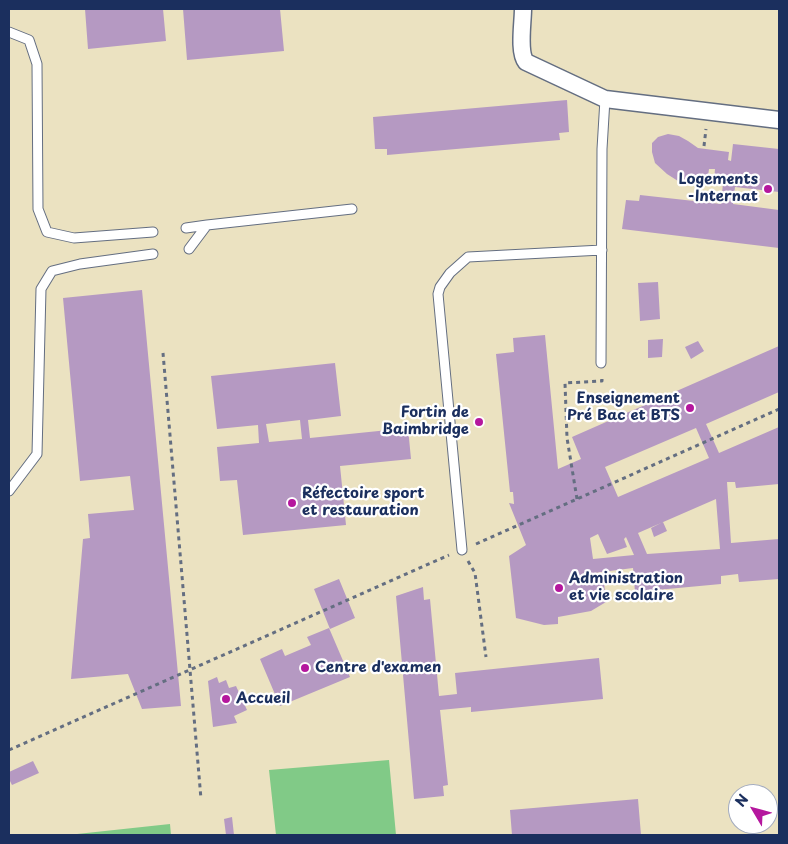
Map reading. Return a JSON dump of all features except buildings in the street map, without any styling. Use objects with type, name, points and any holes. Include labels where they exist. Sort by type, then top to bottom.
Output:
[{"type":"street","points":[[523,9],[522,57],[526,62],[605,99],[779,120]]},
{"type":"lane","points":[[9,32],[28,40],[37,64],[38,209],[47,232],[74,238],[152,232]]},
{"type":"lane","points":[[601,363],[602,149],[605,99]]},
{"type":"lane","points":[[186,228],[352,209]]},
{"type":"lane","points":[[188,250],[207,225]]},
{"type":"lane","points":[[462,550],[438,294],[440,287],[450,272],[468,257],[602,250]]},
{"type":"lane","points":[[9,491],[37,454],[41,289],[52,270],[80,264],[153,254]]},
{"type":"path","points":[[163,353],[201,799]]},
{"type":"path","points":[[576,499],[567,438],[565,383],[602,381],[601,363]]},
{"type":"path","points":[[9,750],[779,409]]},
{"type":"path","points":[[462,550],[475,573],[486,657]]},
{"type":"green space","points":[[389,760],[396,835],[276,835],[269,770]]},
{"type":"green space","points":[[170,824],[171,835],[77,834]]},
{"type":"place","name":"Logements -Internat","points":[[768,189]]},
{"type":"place","name":"Enseignement Pré Bac et BTS","points":[[690,408]]},
{"type":"place","name":"Fortin de Baimbridge","points":[[479,422]]},
{"type":"place","name":"Réfectoire sport et restauration","points":[[292,503]]},
{"type":"place","name":"Administration et vie scolaire","points":[[559,588]]},
{"type":"place","name":"Centre d'examen","points":[[305,668]]},
{"type":"place","name":"Accueil","points":[[226,699]]}]
